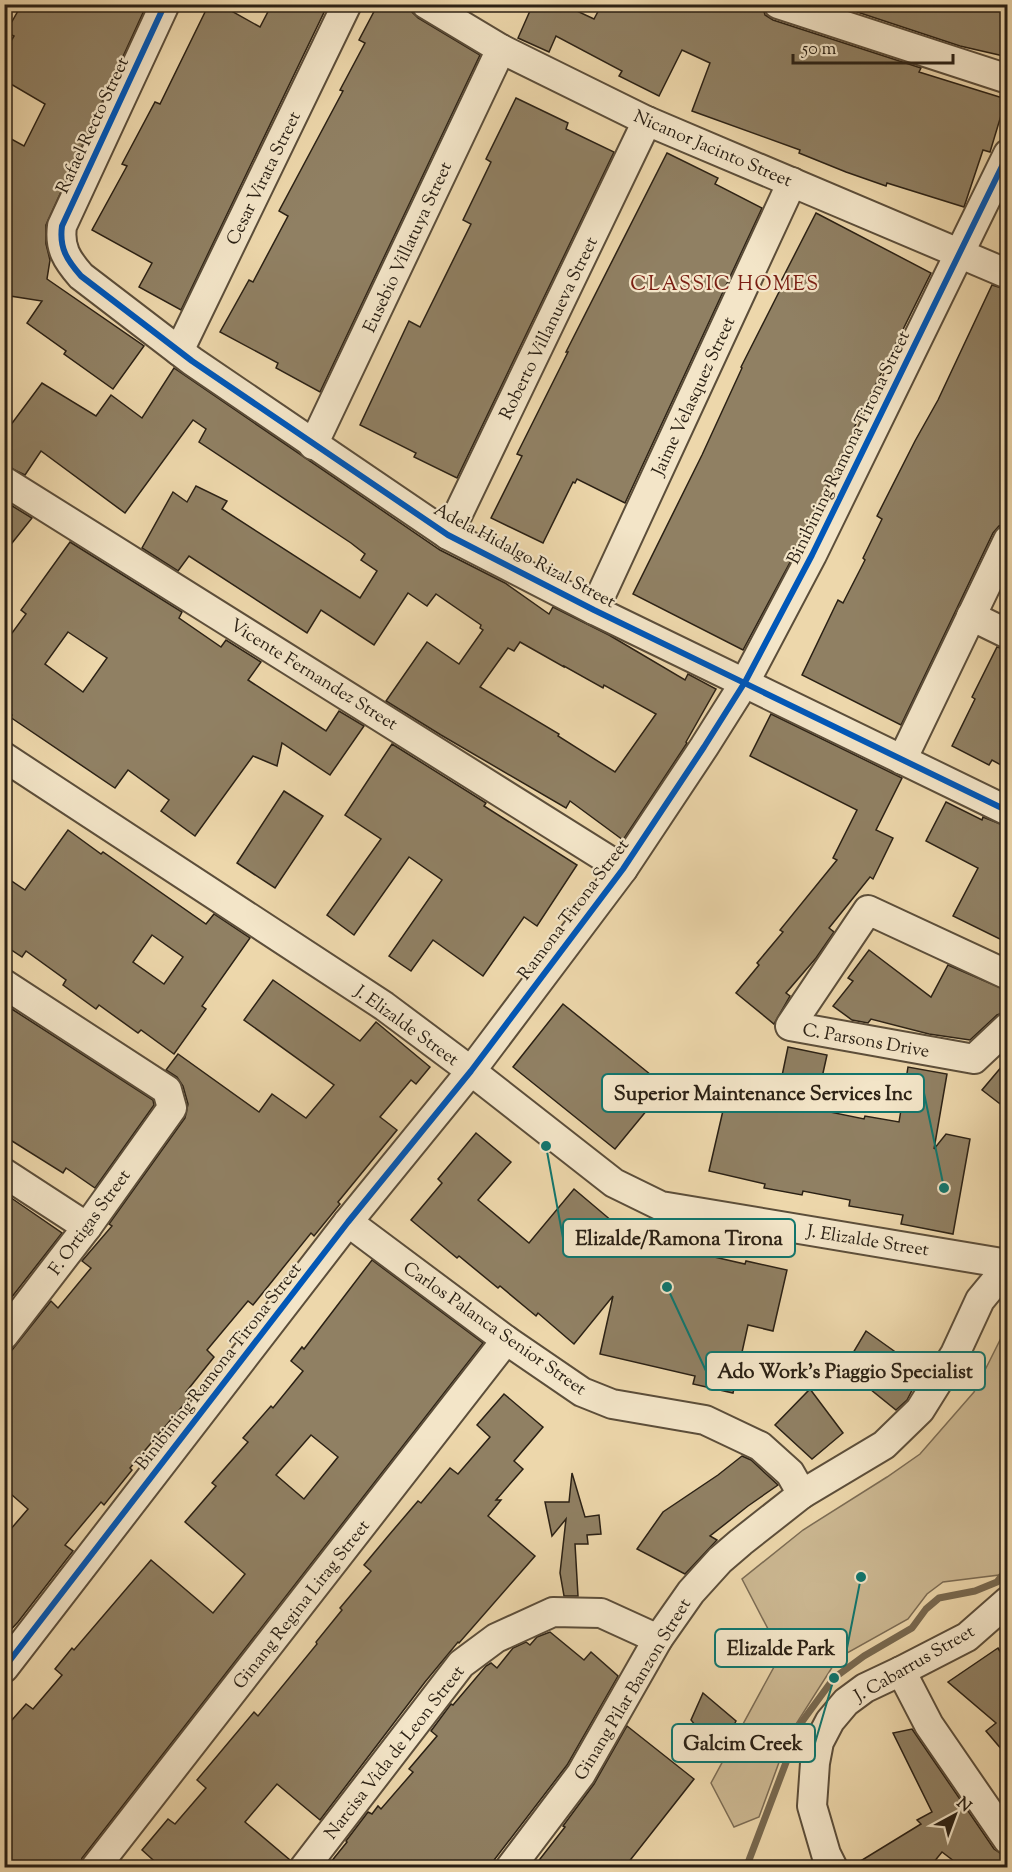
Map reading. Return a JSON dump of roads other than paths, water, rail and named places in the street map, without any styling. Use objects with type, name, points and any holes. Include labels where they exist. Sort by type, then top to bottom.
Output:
[{"type":"street","name":"Rafael Recto Street","points":[[67,260],[62,249],[62,226],[165,4]]},
{"type":"street","name":"Cesar Virata Street","points":[[179,351],[347,4]]},
{"type":"street","name":"Nicanor Jacinto Street","points":[[426,4],[501,49],[647,120],[1008,274]]},
{"type":"street","points":[[778,4],[1008,79]]},
{"type":"street","name":"Eusebio Villatuya Street","points":[[313,445],[501,49]]},
{"type":"street","name":"Roberto Villanueva Street","points":[[448,535],[647,120]]},
{"type":"street","name":"Binibining Ramona Tirona Street","points":[[704,747],[745,682],[812,555],[1008,154]]},
{"type":"street","name":"Jaime Velasquez Street","points":[[594,610],[792,182]]},
{"type":"street","name":"Adela Hidalgo Rizal Street","points":[[67,260],[81,276],[179,351],[313,445],[448,535],[594,610],[1008,811]]},
{"type":"street","name":"Vicente Fernandez Street","points":[[4,481],[623,869]]},
{"type":"street","points":[[902,760],[1008,540]]},
{"type":"street","points":[[971,616],[1008,634]]},
{"type":"street","name":"Ramona Tirona Street","points":[[465,1078],[623,869],[704,747]]},
{"type":"street","name":"J. Elizalde Street","points":[[4,757],[384,1006],[465,1078],[614,1183],[661,1206],[1008,1265]]},
{"type":"street","name":"C. Parsons Drive","points":[[1008,975],[868,910],[790,1026],[974,1059],[1008,1027]]},
{"type":"street","name":"F. Ortigas Street","points":[[4,984],[167,1090],[172,1107],[87,1227],[4,1335]]},
{"type":"street","name":"Binibining Ramona Tirona Street","points":[[4,1668],[348,1222],[465,1078]]},
{"type":"street","points":[[4,1173],[87,1227]]},
{"type":"street","name":"Carlos Palanca Senior Street","points":[[348,1222],[506,1340],[582,1392],[612,1404],[705,1420],[760,1446],[790,1473],[802,1494]]},
{"type":"street","name":"Ginang Pilar Banzon Street","points":[[510,1868],[581,1774],[658,1639],[691,1592],[720,1560],[802,1494],[885,1445],[920,1410],[955,1354],[980,1300],[1008,1265]]},
{"type":"street","name":"Ginang Regina Lirag Street","points":[[95,1868],[506,1340]]},
{"type":"street","name":"J. Cabarrus Street","points":[[832,1867],[812,1806],[819,1742],[830,1721],[846,1702],[865,1688],[966,1637],[1008,1601]]},
{"type":"street","name":"Narcisa Vida de Leon Street","points":[[304,1868],[460,1664],[496,1638],[553,1612],[601,1613],[658,1639]]},
{"type":"street","points":[[901,1671],[929,1725],[1008,1840]]},
{"type":"waterway","points":[[746,1868],[801,1723],[834,1678],[864,1656],[912,1628],[926,1609],[939,1598],[975,1591],[997,1582],[1008,1568]]},
{"type":"place","name":"Elizalde/Ramona Tirona","points":[[546,1146]]},
{"type":"place","name":"Superior Maintenance Services Inc","points":[[944,1188]]},
{"type":"place","name":"Ado Work's Piaggio Specialist","points":[[667,1287]]},
{"type":"place","name":"Elizalde Park","points":[[861,1577]]},
{"type":"place","name":"Galcim Creek","points":[[834,1678]]},
{"type":"district","name":"CLASSIC HOMES","points":[[725,283]]}]
